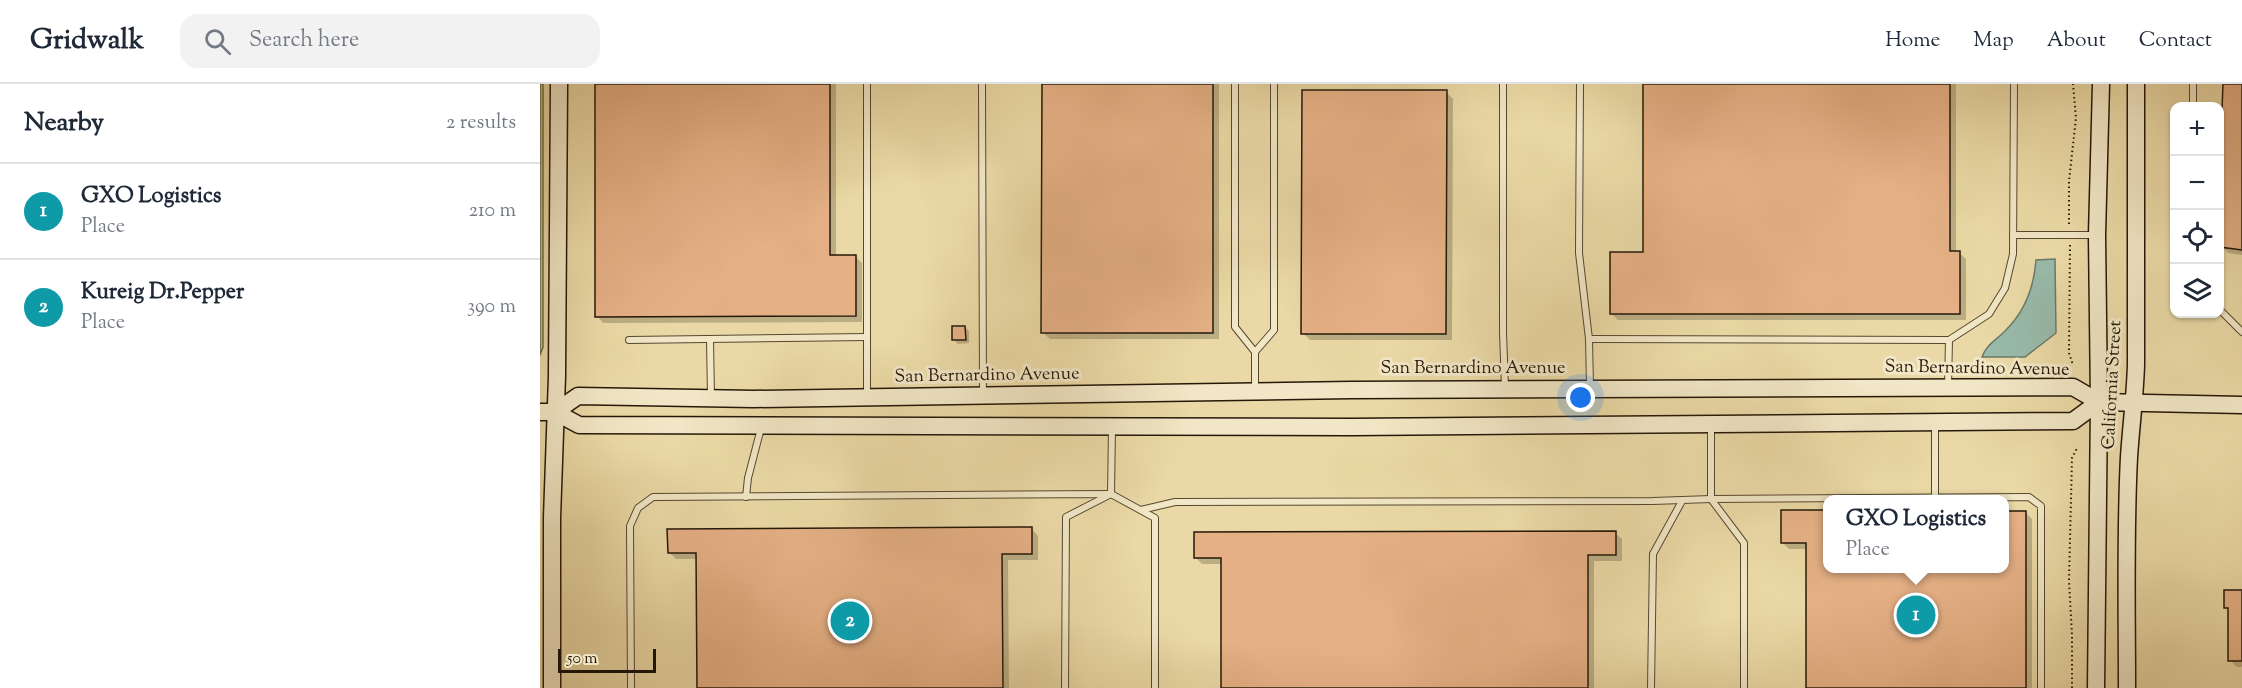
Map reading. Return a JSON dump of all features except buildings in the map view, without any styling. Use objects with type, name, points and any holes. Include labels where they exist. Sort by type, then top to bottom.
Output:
[{"type":"main road","points":[[552,688],[552,518],[548,412],[560,84]]},
{"type":"main road","name":"California Street","points":[[2096,688],[2099,402],[2097,235],[2101,84]]},
{"type":"main road","name":"California Street","points":[[2127,688],[2129,455],[2135,404],[2136,84]]},
{"type":"main road","name":"San Bernardino Avenue","points":[[548,412],[578,396],[867,397],[1590,388],[2073,387],[2099,402]]},
{"type":"main road","points":[[548,412],[579,425],[1712,424],[2073,422],[2099,402],[2242,405]]},
{"type":"lane","points":[[867,84],[867,397]]},
{"type":"lane","points":[[982,84],[983,395]]},
{"type":"lane","points":[[1235,84],[1235,327],[1254,352],[1254,391]]},
{"type":"lane","points":[[1254,352],[1274,330],[1274,84]]},
{"type":"lane","points":[[1503,84],[1505,389]]},
{"type":"lane","points":[[1580,84],[1579,253],[1588,339],[1590,388]]},
{"type":"lane","points":[[1588,339],[1949,340],[1989,314],[2005,288],[2013,254],[2014,84]]},
{"type":"lane","points":[[2193,84],[2193,102]]},
{"type":"lane","points":[[2013,235],[2097,235]]},
{"type":"lane","points":[[2224,314],[2242,332]]},
{"type":"lane","points":[[629,340],[867,337]]},
{"type":"lane","points":[[710,339],[711,398]]},
{"type":"lane","points":[[1948,387],[1949,340]]},
{"type":"lane","points":[[1935,423],[1935,495]]},
{"type":"lane","points":[[1712,424],[1711,499],[1744,543],[1744,688]]},
{"type":"lane","points":[[746,498],[748,478],[762,425]]},
{"type":"lane","points":[[1111,494],[1112,426]]},
{"type":"lane","points":[[1065,688],[1066,517],[1111,494]]},
{"type":"lane","points":[[631,688],[630,526],[638,508],[653,497],[1111,494],[1155,518],[1155,688]]},
{"type":"lane","points":[[2009,497],[2029,497],[2041,506],[2041,688]]},
{"type":"lane","points":[[1141,510],[1175,502],[1682,501],[1823,498]]},
{"type":"lane","points":[[1651,688],[1653,554],[1682,501]]},
{"type":"path","points":[[2072,688],[2069,581],[2072,459],[2077,447]]},
{"type":"green space","points":[[540,84],[543,84],[543,347],[540,355]]},
{"type":"shaded area","points":[[2055,259],[2056,333],[2025,357],[1982,357],[1988,346],[2017,317],[2030,290],[2036,260]]},
{"type":"place","name":"GXO Logistics","points":[[1916,615]]},
{"type":"place","name":"Kureig Dr.Pepper","points":[[850,621]]}]
